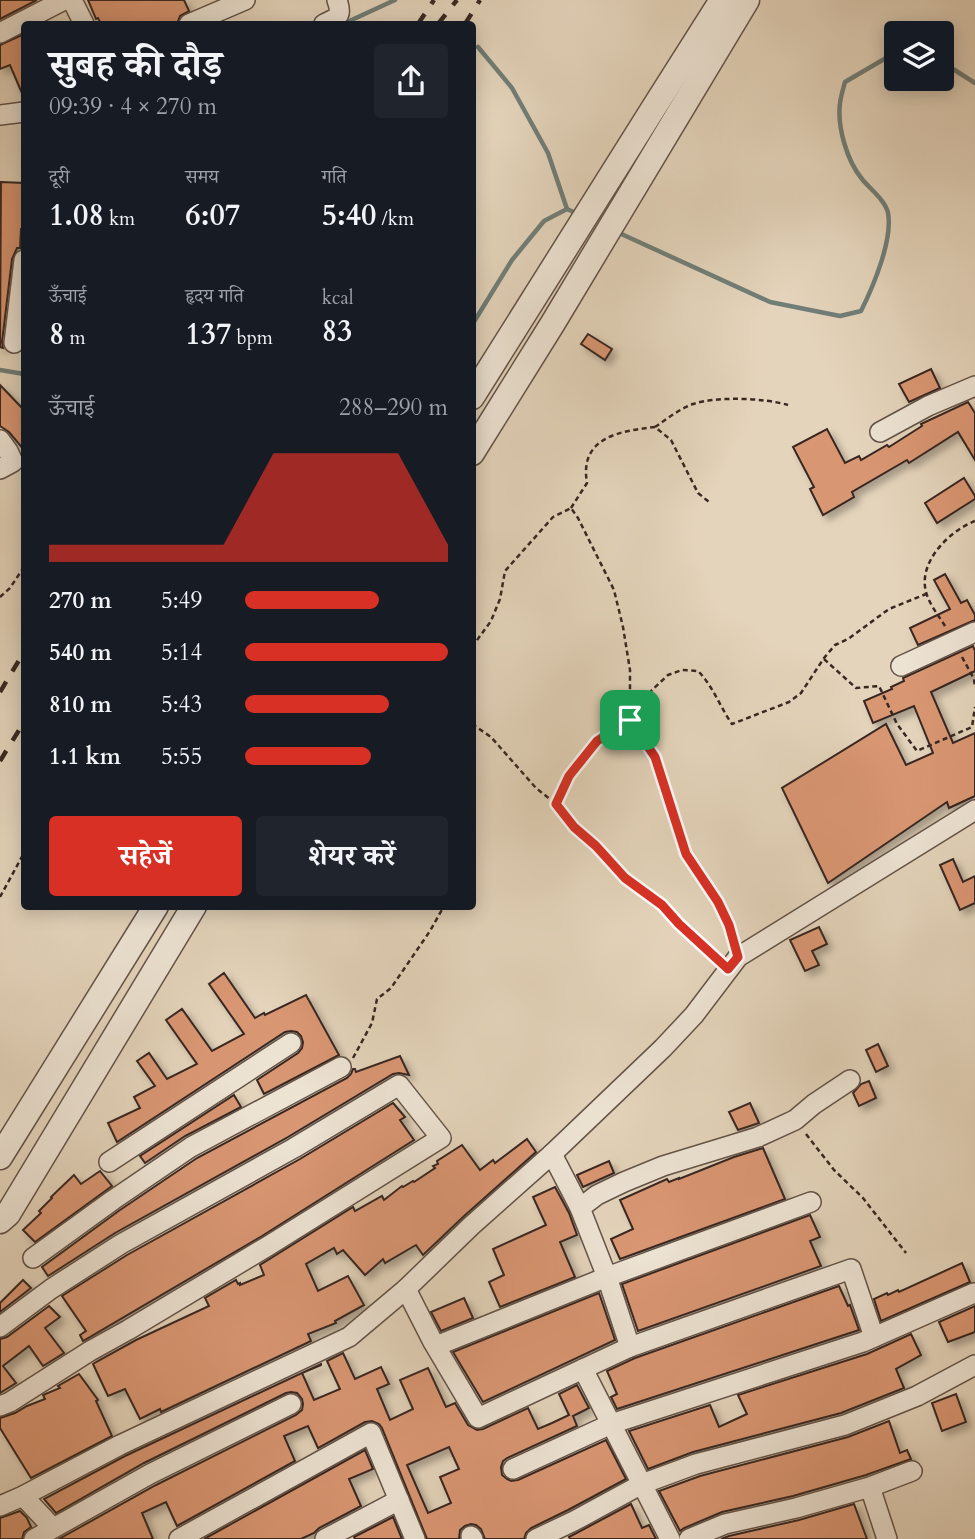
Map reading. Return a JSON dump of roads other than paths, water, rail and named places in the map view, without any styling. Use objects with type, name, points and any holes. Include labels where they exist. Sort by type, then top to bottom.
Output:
[{"type":"street","points":[[23,21],[64,0]]},
{"type":"street","points":[[72,0],[82,21]]},
{"type":"street","points":[[196,21],[245,0]]},
{"type":"street","points":[[330,21],[340,14],[337,0]]},
{"type":"street","points":[[476,391],[722,0]]},
{"type":"street","points":[[476,447],[554,323],[747,0]]},
{"type":"street","points":[[0,33],[21,22]]},
{"type":"street","points":[[0,116],[21,112]]},
{"type":"street","points":[[14,343],[21,285]]},
{"type":"street","points":[[880,432],[928,406],[975,386]]},
{"type":"street","points":[[0,440],[13,462],[0,469]]},
{"type":"street","points":[[901,666],[975,632]]},
{"type":"street","points":[[7,1498],[349,1337],[552,1154],[671,1040],[719,984],[733,963],[975,810]]},
{"type":"street","points":[[0,1157],[154,910]]},
{"type":"street","points":[[0,1221],[8,1214],[192,910]]},
{"type":"street","points":[[140,1182],[115,1159],[290,1043]]},
{"type":"street","points":[[33,1258],[191,1147],[341,1067]]},
{"type":"street","points":[[580,1208],[606,1191],[663,1166],[758,1137],[795,1120],[850,1080]]},
{"type":"street","points":[[0,1327],[51,1289],[121,1244],[294,1148],[400,1085],[442,1138],[268,1246],[0,1406]]},
{"type":"street","points":[[552,1154],[580,1208],[630,1346]]},
{"type":"street","points":[[436,1346],[607,1277],[811,1202]]},
{"type":"street","points":[[405,1289],[478,1418],[630,1346],[851,1269],[874,1337]]},
{"type":"street","points":[[513,1469],[611,1424],[863,1342],[974,1293]]},
{"type":"street","points":[[536,1539],[560,1534],[642,1483],[696,1464],[845,1425],[917,1396],[975,1365]]},
{"type":"street","points":[[583,1369],[670,1539]]},
{"type":"street","points":[[34,1539],[150,1474],[291,1404]]},
{"type":"street","points":[[179,1539],[371,1433],[415,1539]]},
{"type":"street","points":[[689,1539],[725,1524],[796,1508],[870,1487],[912,1471]]},
{"type":"street","points":[[870,1487],[887,1539]]},
{"type":"street","points":[[7,1498],[53,1528]]},
{"type":"street","points":[[325,1539],[399,1500]]},
{"type":"waterway","points":[[350,21],[395,0]]},
{"type":"waterway","points":[[478,47],[512,88],[548,153],[567,209]]},
{"type":"waterway","points":[[617,232],[770,302],[840,316],[861,311],[885,250],[888,213],[852,163],[842,133],[839,112],[845,82],[884,59]]},
{"type":"waterway","points":[[954,70],[975,83]]},
{"type":"waterway","points":[[476,318],[512,260],[544,221],[567,209],[578,214]]},
{"type":"waterway","points":[[0,370],[21,374]]},
{"type":"railway","points":[[420,21],[434,0]]},
{"type":"railway","points":[[440,21],[457,0]]},
{"type":"railway","points":[[467,21],[480,0]]},
{"type":"railway","points":[[0,692],[21,657]]},
{"type":"railway","points":[[0,761],[21,727]]}]
